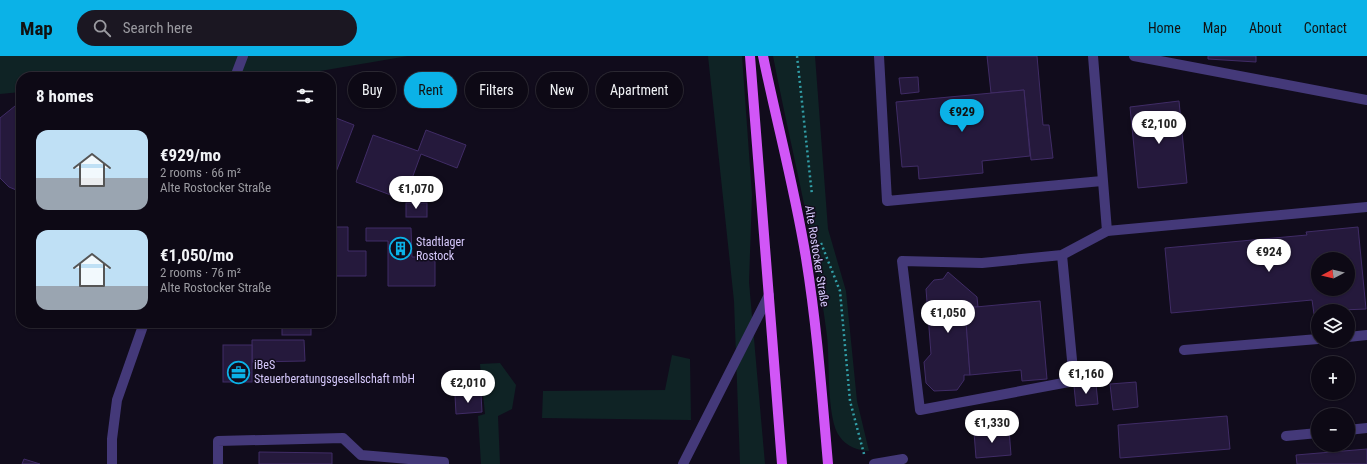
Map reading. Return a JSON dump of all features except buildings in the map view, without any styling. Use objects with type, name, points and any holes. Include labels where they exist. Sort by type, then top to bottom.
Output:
[{"type":"main road","points":[[750,56],[782,464]]},
{"type":"main road","name":"Alte Rostocker Straße","points":[[763,56],[806,258],[816,328],[828,464]]},
{"type":"street","points":[[237,72],[243,56]]},
{"type":"street","points":[[879,56],[887,201],[1102,181]]},
{"type":"street","points":[[1093,56],[1107,231]]},
{"type":"street","points":[[1134,56],[1367,100]]},
{"type":"street","points":[[1062,255],[1074,381],[920,410],[902,261],[982,263],[1062,255],[1107,231],[1367,207]]},
{"type":"street","points":[[683,464],[769,295]]},
{"type":"street","points":[[112,464],[112,439],[118,400],[142,328]]},
{"type":"street","points":[[1355,336],[1367,335]]},
{"type":"street","points":[[1184,350],[1311,340]]},
{"type":"street","points":[[1355,429],[1367,428]]},
{"type":"street","points":[[1286,436],[1311,434]]},
{"type":"street","points":[[218,464],[218,441],[343,438],[361,455],[444,462],[444,464]]},
{"type":"street","points":[[874,464],[903,459]]},
{"type":"path","points":[[797,56],[812,201]]},
{"type":"path","points":[[818,238],[840,291],[850,401],[865,457]]},
{"type":"green space","points":[[0,56],[408,56],[314,72],[16,72],[16,92],[0,94]]},
{"type":"green space","points":[[708,56],[742,56],[752,195],[749,282],[765,464],[740,464],[734,301]]},
{"type":"green space","points":[[773,56],[815,56],[828,229],[846,291],[857,401],[869,451],[861,450],[846,443],[840,437],[832,417],[829,389],[828,346],[822,301]]},
{"type":"green space","points":[[672,355],[690,359],[691,420],[542,418],[543,391],[665,390]]},
{"type":"green space","points":[[500,363],[516,385],[512,409],[498,416],[500,464],[481,464],[478,416],[485,414],[480,364]]},
{"type":"place","name":"Stadtlager Rostock","points":[[400,249]]},
{"type":"place","name":"iBeS Steuerberatungsgesellschaft mbH","points":[[238,372]]}]
